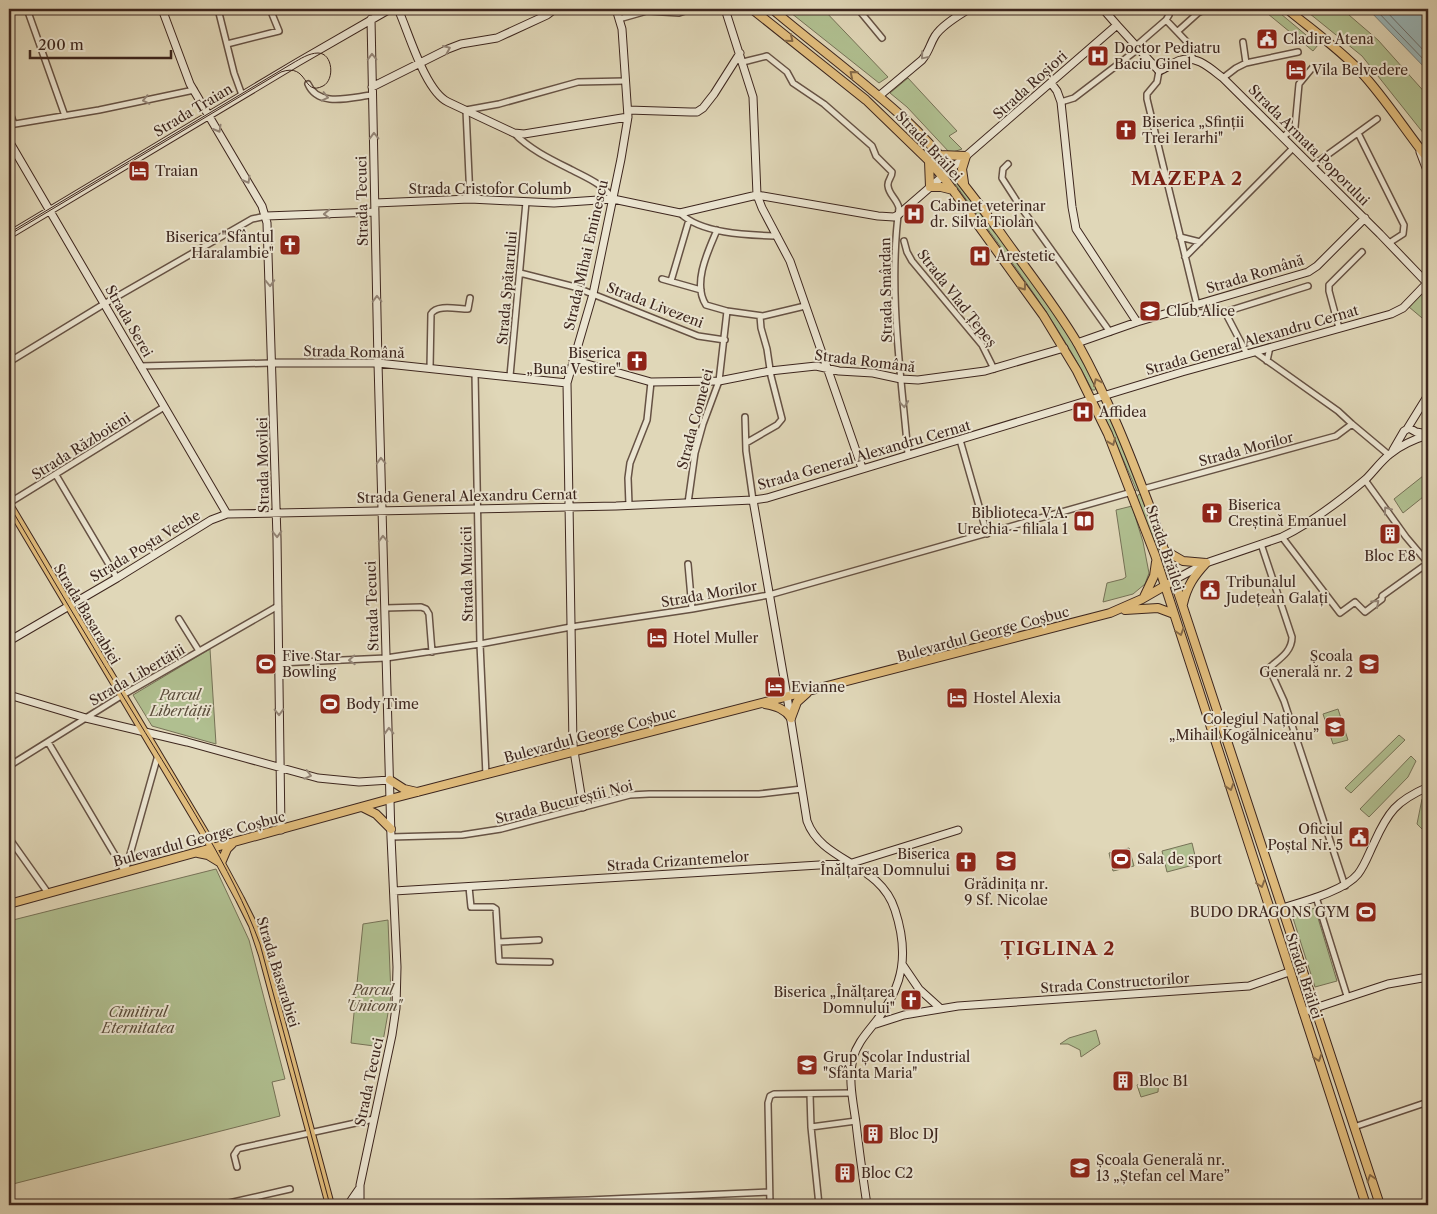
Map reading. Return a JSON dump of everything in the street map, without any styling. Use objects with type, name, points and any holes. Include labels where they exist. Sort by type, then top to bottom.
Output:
[{"type":"main road","name":"Strada Brăilei","points":[[752,9],[866,100],[930,161],[1043,315],[1064,348],[1092,400],[1132,492],[1155,555],[1366,1205]]},
{"type":"main road","name":"Strada Brăilei","points":[[772,9],[908,122],[952,168],[1051,303],[1077,343],[1104,397],[1143,489],[1183,605],[1380,1205]]},
{"type":"main road","points":[[1287,9],[1360,72],[1428,159]]},
{"type":"main road","points":[[940,155],[966,156],[962,169],[964,183]]},
{"type":"main road","points":[[930,161],[930,187],[941,186],[953,190]]},
{"type":"main road","name":"Strada Basarabiei","points":[[9,504],[205,834],[240,899],[260,944],[330,1205]]},
{"type":"main road","points":[[1164,550],[1183,561],[1206,563]]},
{"type":"main road","points":[[1142,599],[1148,591],[1154,576],[1155,555]]},
{"type":"main road","points":[[1183,605],[1190,581],[1206,563]]},
{"type":"main road","name":"Bulevardul George Coșbuc","points":[[9,904],[419,792],[1116,611],[1142,599],[1174,580]]},
{"type":"main road","points":[[1116,611],[1158,608],[1174,614]]},
{"type":"main road","points":[[791,718],[795,706],[807,692]]},
{"type":"main road","points":[[762,703],[782,709],[791,718]]},
{"type":"main road","points":[[390,780],[404,789],[419,792]]},
{"type":"main road","points":[[362,808],[376,814],[391,833]]},
{"type":"main road","points":[[194,853],[202,843],[205,834]]},
{"type":"main road","points":[[194,853],[208,855],[221,863],[226,849],[233,842]]},
{"type":"street","points":[[26,9],[65,116]]},
{"type":"street","name":"Strada Movilei","points":[[162,9],[190,84],[262,206],[266,216],[276,512],[281,830]]},
{"type":"street","points":[[218,9],[234,73],[242,95]]},
{"type":"street","points":[[227,44],[279,32],[270,9]]},
{"type":"street","name":"Strada Traian","points":[[9,235],[242,95],[390,9]]},
{"type":"street","points":[[398,9],[432,89],[440,98],[514,133],[524,134],[628,114],[700,110],[714,94],[740,53]]},
{"type":"street","points":[[372,87],[455,46],[498,38],[556,9]]},
{"type":"street","name":"Strada Mihai Eminescu","points":[[583,807],[574,752],[566,383],[593,294],[628,114],[619,19],[616,9]]},
{"type":"street","points":[[619,19],[647,11],[679,13],[691,9]]},
{"type":"street","points":[[725,9],[753,96],[758,195],[790,261],[862,468]]},
{"type":"street","points":[[858,9],[882,38]]},
{"type":"street","points":[[878,96],[922,60],[927,54],[935,35],[940,30],[969,9]]},
{"type":"street","points":[[1103,9],[1159,71]]},
{"type":"street","points":[[1061,102],[1074,98],[1137,48],[1166,20],[1170,9]]},
{"type":"street","points":[[1178,31],[1198,12],[1206,9]]},
{"type":"street","name":"Strada Tecuci","points":[[360,1205],[359,1189],[392,1035],[396,1008],[397,967],[386,658],[371,19]]},
{"type":"street","points":[[1159,71],[1183,59],[1193,59],[1189,47],[1178,31],[1166,20]]},
{"type":"street","name":"Strada Roșiori","points":[[942,176],[1117,26]]},
{"type":"street","points":[[1243,42],[1246,63]]},
{"type":"street","points":[[1223,78],[1246,63],[1298,52]]},
{"type":"street","name":"Strada Smârdan","points":[[743,62],[764,56],[770,57],[787,72],[793,83],[824,104],[872,146],[876,156],[892,172],[888,185],[889,191],[898,203],[895,287],[908,454]]},
{"type":"street","name":"Strada Armata Poporului","points":[[1193,59],[1204,64],[1223,78],[1428,282]]},
{"type":"street","points":[[1283,137],[1295,127],[1299,84],[1313,66]]},
{"type":"street","points":[[1159,71],[1157,82],[1147,94],[1147,99],[1197,305]]},
{"type":"street","points":[[466,110],[499,104],[578,82],[625,81]]},
{"type":"street","points":[[1051,83],[1057,91],[1061,102],[1076,229],[1137,322]]},
{"type":"street","points":[[308,84],[312,92],[321,98],[334,99],[372,95]]},
{"type":"street","points":[[9,110],[11,124],[65,116],[194,90]]},
{"type":"street","points":[[466,110],[470,199]]},
{"type":"street","points":[[1312,166],[1377,120]]},
{"type":"street","points":[[514,133],[520,140],[541,154],[602,187],[613,199]]},
{"type":"street","points":[[1358,133],[1404,225],[1403,234],[1390,243]]},
{"type":"street","name":"Strada Serei","points":[[9,141],[227,514]]},
{"type":"street","points":[[1419,147],[1428,173]]},
{"type":"street","points":[[1185,257],[1294,148]]},
{"type":"street","points":[[1008,164],[1003,169],[1002,178],[1110,332]]},
{"type":"street","points":[[898,215],[942,176]]},
{"type":"street","name":"Strada Cristofor Columb","points":[[375,203],[470,199],[554,203],[613,199],[680,213],[758,195],[878,216],[894,217],[898,215]]},
{"type":"street","name":"Strada Spătarului","points":[[510,376],[526,202]]},
{"type":"street","points":[[9,362],[104,304],[252,219],[266,216],[375,212]]},
{"type":"street","points":[[680,213],[689,220],[717,230],[751,236],[777,236]]},
{"type":"street","name":"Strada Română","points":[[1077,343],[1137,322],[1308,272],[1317,266],[1364,218]]},
{"type":"street","points":[[671,281],[689,220]]},
{"type":"street","points":[[717,230],[702,274],[702,300],[706,306],[760,316],[805,306]]},
{"type":"street","points":[[1180,237],[1200,242]]},
{"type":"street","name":"Strada Vlad Țepeș","points":[[904,241],[912,261],[982,346],[994,369]]},
{"type":"street","points":[[1339,328],[1328,291],[1329,285],[1362,252]]},
{"type":"street","name":"Strada Livezeni","points":[[520,272],[593,294],[698,336],[725,340]]},
{"type":"street","points":[[662,279],[701,290]]},
{"type":"street","name":"Strada General Alexandru Cernat","points":[[276,512],[629,505],[767,498],[908,454],[1270,347],[1399,311],[1428,282]]},
{"type":"street","name":"Strada Română","points":[[1193,313],[1225,312],[1308,286]]},
{"type":"street","points":[[430,368],[431,314],[433,310],[438,308],[468,309],[470,298]]},
{"type":"street","name":"Strada Cometei","points":[[688,503],[695,454],[702,424],[719,381],[727,311]]},
{"type":"street","points":[[1225,312],[1251,353],[1267,361],[1338,411],[1390,454]]},
{"type":"street","points":[[746,443],[777,425],[782,418],[770,371],[768,349],[761,328],[760,316]]},
{"type":"street","points":[[1267,361],[1270,347]]},
{"type":"street","name":"Strada Română","points":[[573,360],[652,382],[719,381],[770,371],[816,366],[827,369],[873,373],[901,379],[929,379],[994,369],[1064,348]]},
{"type":"street","name":"Strada Română","points":[[140,366],[378,363],[566,383]]},
{"type":"street","name":"Strada Muzicii","points":[[475,373],[476,508],[486,775]]},
{"type":"street","points":[[629,505],[628,478],[630,463],[647,420],[652,382]]},
{"type":"street","points":[[1174,580],[1206,563],[1282,537],[1315,518],[1365,480],[1410,435],[1417,414],[1428,395]]},
{"type":"street","name":"Strada Războieni","points":[[9,504],[164,407]]},
{"type":"street","points":[[745,417],[752,500],[788,696],[807,821],[812,833],[820,843],[880,882],[893,902],[899,924],[902,964],[899,982],[893,998],[861,1040],[855,1052],[851,1078],[866,1205]]},
{"type":"street","name":"Strada Morilor","points":[[1143,489],[1336,436],[1352,424]]},
{"type":"street","points":[[1410,435],[1428,435]]},
{"type":"street","points":[[960,440],[987,534]]},
{"type":"street","points":[[56,475],[117,578]]},
{"type":"street","points":[[1282,537],[1340,613],[1355,602],[1366,612],[1382,599],[1382,596],[1428,562],[1406,537],[1365,480]]},
{"type":"street","name":"Strada Morilor","points":[[278,663],[386,658],[432,652],[571,627],[770,595],[1132,492]]},
{"type":"street","name":"Strada Poșta Veche","points":[[9,641],[211,520],[227,514],[276,512]]},
{"type":"street","points":[[1261,544],[1292,637],[1292,644],[1289,650],[1269,668],[1284,701],[1345,886]]},
{"type":"street","points":[[688,564],[692,609]]},
{"type":"street","name":"Strada Libertății","points":[[9,766],[122,696],[278,606]]},
{"type":"street","points":[[385,608],[422,607],[426,609],[429,614],[432,652]]},
{"type":"street","points":[[179,619],[199,651]]},
{"type":"street","points":[[9,695],[86,718],[336,781],[390,780]]},
{"type":"street","points":[[48,742],[125,872]]},
{"type":"street","points":[[125,872],[158,754]]},
{"type":"street","points":[[1270,912],[1345,886],[1358,874],[1386,818],[1395,806],[1428,787]]},
{"type":"street","name":"Strada Bucureștii Noi","points":[[391,833],[462,835],[488,832],[620,797],[640,794],[759,794],[802,789]]},
{"type":"street","name":"Strada Crizantemelor","points":[[394,891],[852,863],[958,830]]},
{"type":"street","points":[[9,838],[48,893]]},
{"type":"street","points":[[469,887],[471,907],[493,907],[496,909],[499,961],[550,962]]},
{"type":"street","points":[[1316,897],[1347,996]]},
{"type":"street","points":[[498,942],[539,940]]},
{"type":"street","points":[[902,964],[919,988],[940,1008]]},
{"type":"street","name":"Strada Constructorilor","points":[[873,1025],[896,1017],[940,1008],[1249,986],[1289,972]]},
{"type":"street","points":[[1302,1012],[1388,984],[1428,977]]},
{"type":"street","points":[[770,1205],[768,1103],[770,1096],[774,1094],[852,1093]]},
{"type":"street","points":[[810,1094],[811,1127],[819,1205]]},
{"type":"street","points":[[1354,1127],[1428,1104]]},
{"type":"street","points":[[237,1167],[234,1155],[238,1149],[374,1119]]},
{"type":"street","points":[[811,1127],[856,1121]]},
{"type":"street","points":[[220,1205],[290,1189]]},
{"type":"street","points":[[359,1189],[362,1200],[366,1205]]},
{"type":"street","name":"Strada Tecuci","points":[[348,1205],[359,1189]]},
{"type":"street","points":[[398,1205],[769,1192]]},
{"type":"street","points":[[625,1198],[626,1205]]},
{"type":"green space","points":[[786,9],[813,9],[818,12],[823,9],[888,77],[879,83]]},
{"type":"green space","points":[[1262,9],[1275,9],[1318,45],[1313,51]]},
{"type":"green space","points":[[1304,9],[1342,9],[1378,40],[1428,96],[1428,139],[1362,56]]},
{"type":"green space","points":[[908,78],[957,131],[949,136],[962,149],[950,153],[907,107],[890,93]]},
{"type":"green space","points":[[955,179],[976,207],[979,208],[1059,319],[1076,347],[1096,387],[1095,390],[1092,390],[1044,309],[953,181]]},
{"type":"green space","points":[[1428,287],[1428,323],[1409,307]]},
{"type":"green space","points":[[1106,409],[1140,490],[1137,491],[1102,411]]},
{"type":"green space","points":[[1428,472],[1428,493],[1403,513],[1394,499]]},
{"type":"green space","points":[[1139,494],[1141,495],[1166,573],[1164,573],[1137,497]]},
{"type":"green space","points":[[1132,506],[1143,542],[1149,573],[1145,584],[1133,594],[1103,602],[1107,583],[1126,577],[1116,510]]},
{"type":"green space","name":"Parcul Libertății","points":[[210,649],[216,744],[152,726],[133,695]]},
{"type":"green space","points":[[1338,709],[1348,740],[1333,744],[1323,714]]},
{"type":"green space","points":[[1399,735],[1405,740],[1351,793],[1345,788]]},
{"type":"green space","points":[[1411,756],[1416,761],[1408,777],[1369,817],[1360,809]]},
{"type":"green space","points":[[1428,796],[1428,833],[1417,824],[1422,799]]},
{"type":"green space","points":[[1192,843],[1197,864],[1167,872],[1162,851]]},
{"type":"green space","name":"Sala de sport","points":[[1129,848],[1134,866],[1113,871],[1109,853]]},
{"type":"green space","name":"Cimitirul Eternitatea","points":[[216,869],[249,940],[285,1079],[272,1082],[280,1116],[9,1185],[9,921]]},
{"type":"green space","points":[[1315,908],[1337,981],[1315,987],[1292,915]]},
{"type":"green space","name":"Parcul 'Unicom\"","points":[[388,920],[391,996],[382,1047],[351,1043],[363,924]]},
{"type":"green space","points":[[1096,1030],[1100,1044],[1081,1057],[1080,1050],[1068,1044],[1060,1044],[1069,1038]]},
{"type":"green space","points":[[1159,1078],[1158,1092],[1141,1097],[1137,1085]]},
{"type":"water","points":[[1368,9],[1428,9],[1428,71]]},
{"type":"tram line","points":[[9,233],[302,58],[318,53],[327,57],[331,73],[327,83],[323,86],[312,87],[296,72],[290,70],[281,72],[9,235]]},
{"type":"tram line","points":[[9,505],[104,666],[204,829],[235,886],[260,944],[330,1205]]},
{"type":"place","name":"Cladire Atena","points":[[1267,39]]},
{"type":"place","name":"Doctor Pediatru Baciu Ginel","points":[[1098,56]]},
{"type":"place","name":"Vila Belvedere","points":[[1296,70]]},
{"type":"place","name":"Biserica „Sfinții Trei Ierarhi\"","points":[[1126,130]]},
{"type":"place","name":"Traian","points":[[139,171]]},
{"type":"place","name":"Cabinet veterinar dr. Silvia Tiolan","points":[[914,214]]},
{"type":"place","name":"Biserica \"Sfântul Haralambie\"","points":[[290,245]]},
{"type":"place","name":"Arestetic","points":[[980,256]]},
{"type":"place","name":"Club Alice","points":[[1150,311]]},
{"type":"place","name":"Biserica „Buna Vestire\"","points":[[637,361]]},
{"type":"place","name":"Affidea","points":[[1083,412]]},
{"type":"place","name":"Biserica Creștină Emanuel","points":[[1212,513]]},
{"type":"place","name":"Biblioteca V.A. Urechia - filiala 1","points":[[1084,521]]},
{"type":"place","name":"Bloc E8","points":[[1390,534]]},
{"type":"place","name":"Tribunalul Județean Galați","points":[[1210,590]]},
{"type":"place","name":"Hotel Muller","points":[[657,638]]},
{"type":"place","name":"Five Star Bowling","points":[[266,664]]},
{"type":"place","name":"Școala Generală nr. 2","points":[[1369,664]]},
{"type":"place","name":"Evianne","points":[[775,687]]},
{"type":"place","name":"Hostel Alexia","points":[[957,698]]},
{"type":"place","name":"Body Time","points":[[330,704]]},
{"type":"place","name":"Colegiul Național „Mihail Kogălniceanu”","points":[[1335,727]]},
{"type":"place","name":"Oficiul Poștal Nr. 5","points":[[1359,837]]},
{"type":"place","name":"Sala de sport","points":[[1121,859]]},
{"type":"place","name":"Grădinița nr. 9 Sf. Nicolae","points":[[1006,861]]},
{"type":"place","name":"Biserica Înălțarea Domnului","points":[[966,862]]},
{"type":"place","name":"BUDO DRAGONS GYM","points":[[1366,912]]},
{"type":"place","name":"Biserica „Înălțarea Domnului\"","points":[[911,1000]]},
{"type":"place","name":"Grup Școlar Industrial \"Sfânta Maria\"","points":[[807,1065]]},
{"type":"place","name":"Bloc B1","points":[[1123,1081]]},
{"type":"place","name":"Bloc DJ","points":[[873,1134]]},
{"type":"place","name":"Școala Generală nr. 13 „Ștefan cel Mare”","points":[[1080,1168]]},
{"type":"place","name":"Bloc C2","points":[[845,1173]]},
{"type":"district","name":"MAZEPA 2","points":[[1187,178]]},
{"type":"district","name":"ȚIGLINA 2","points":[[1058,948]]}]
